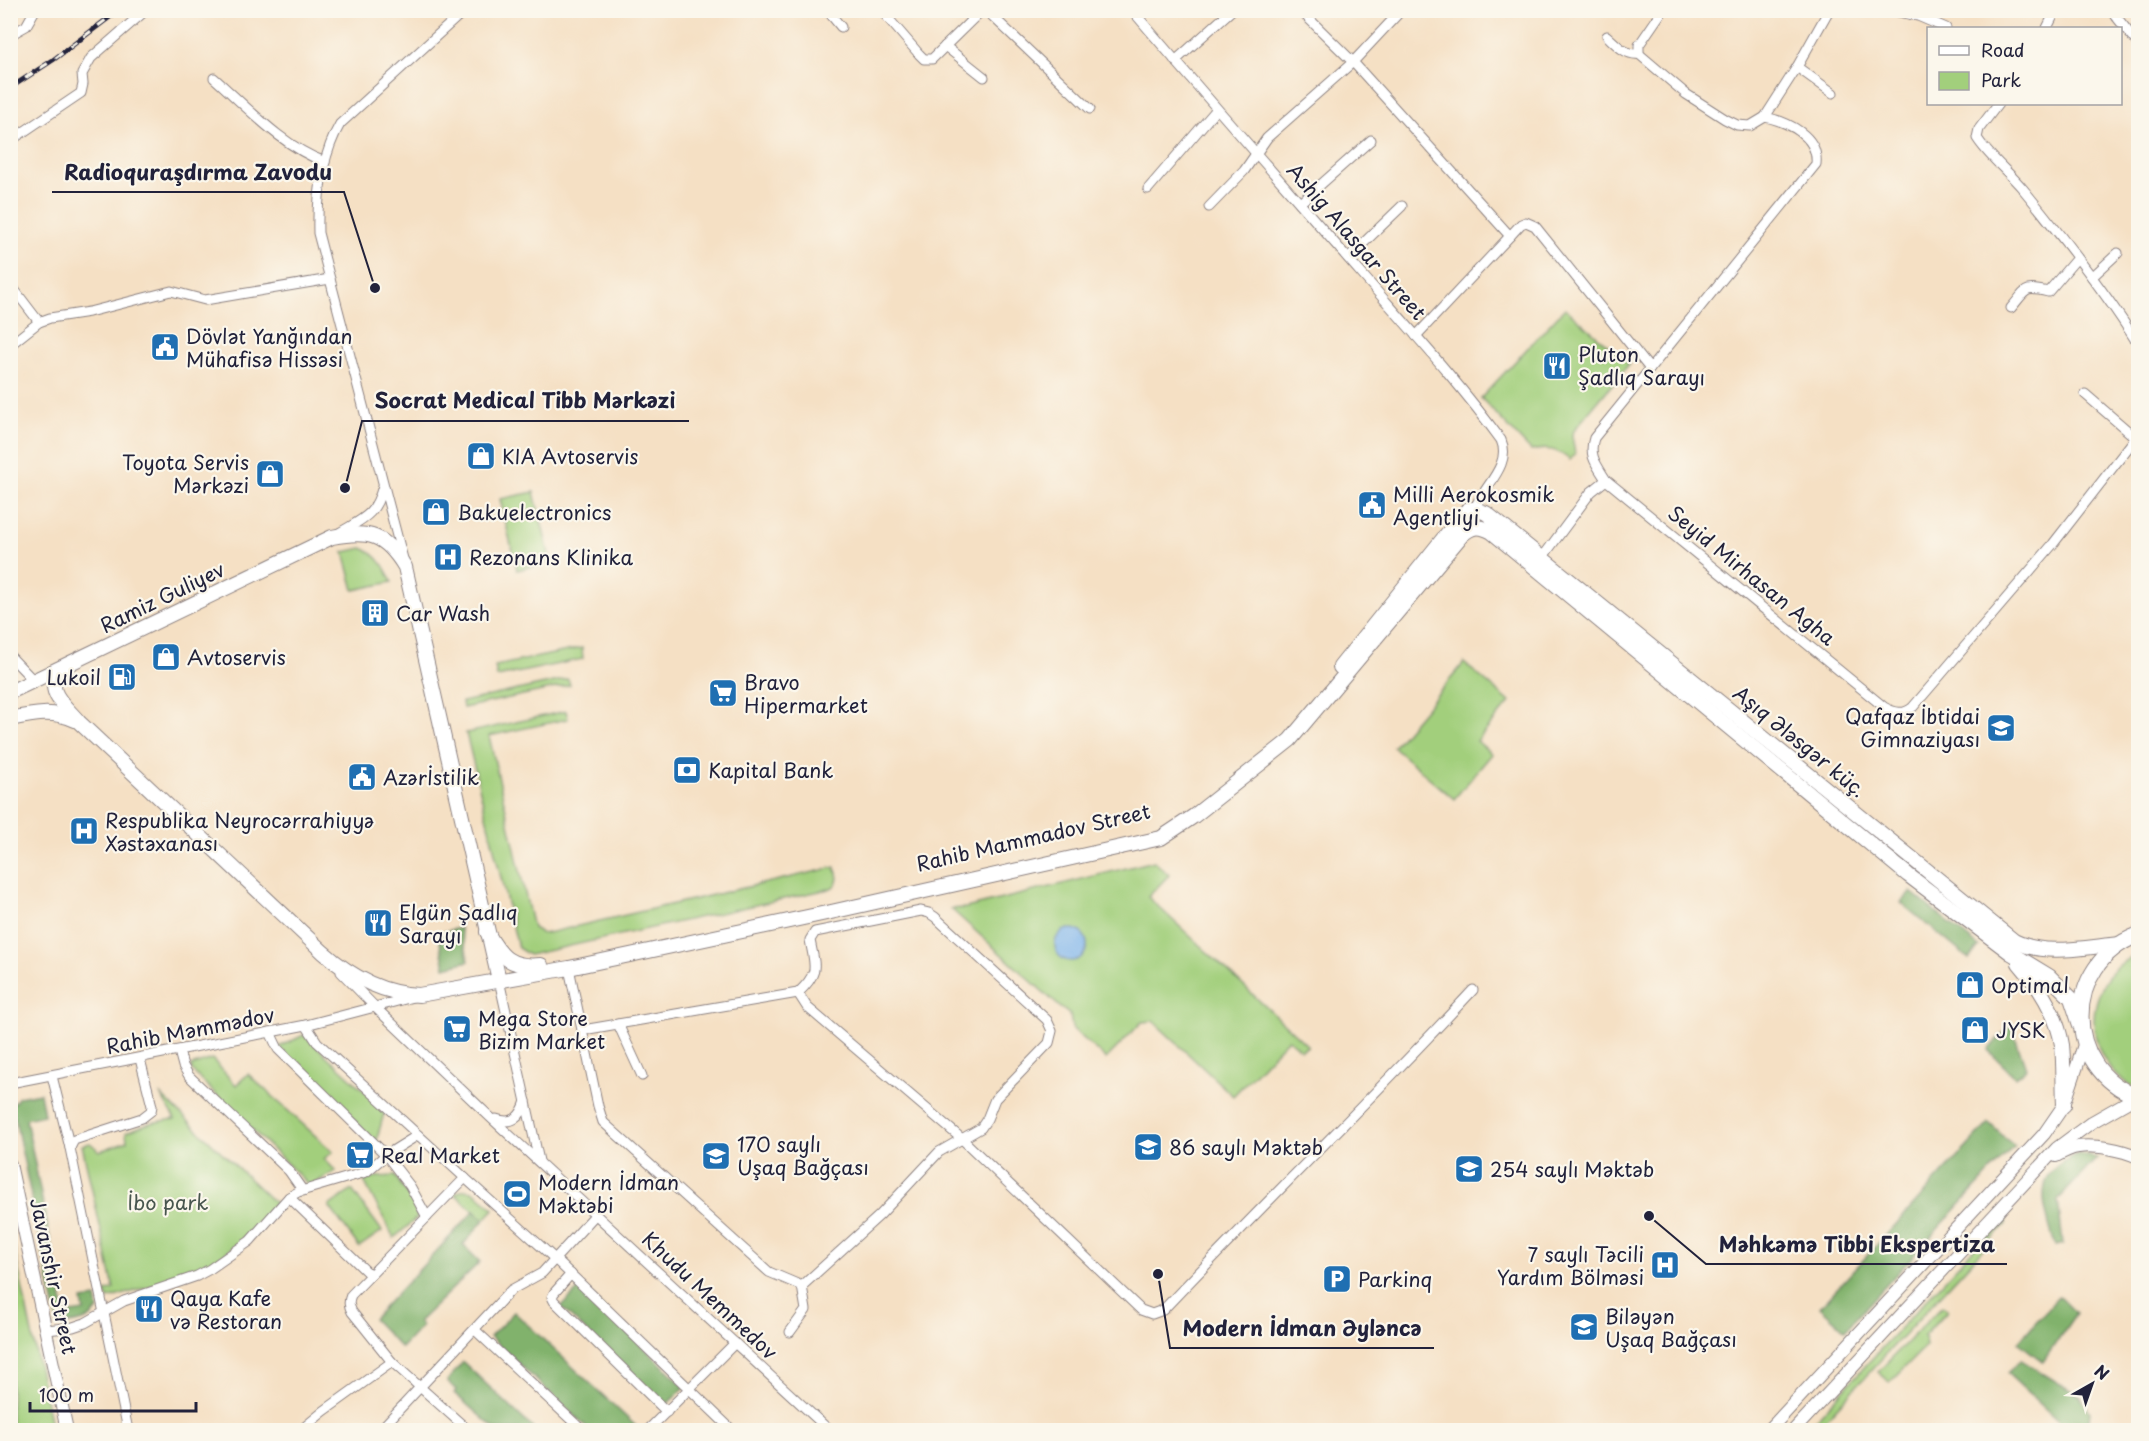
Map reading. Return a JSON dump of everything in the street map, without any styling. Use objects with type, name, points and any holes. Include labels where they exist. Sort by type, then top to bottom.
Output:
[{"type":"main road","name":"Rahib Mammadov Street","points":[[1295,728],[1457,520],[1469,509],[1475,509]]},
{"type":"main road","name":"Aşıq Ələsgər küç.","points":[[1475,509],[1486,513],[1539,563],[1908,875],[2011,953],[2049,976],[2071,998],[2083,1036]]},
{"type":"main road","name":"Aşıq Ələsgər küç.","points":[[1479,527],[1492,532],[1539,563],[2014,941],[2022,945],[2044,949],[2120,944]]},
{"type":"main road","name":"Rahib Mammadov Street","points":[[79,722],[322,952],[351,974],[380,988],[405,995],[419,995],[569,968],[831,912],[1158,834],[1295,728],[1462,535],[1471,528],[1479,527]]},
{"type":"main road","name":"Ramiz Guliyev","points":[[10,693],[332,537],[352,533],[372,535],[390,546],[405,567]]},
{"type":"main road","points":[[405,567],[499,980]]},
{"type":"main road","points":[[64,667],[54,680],[54,692],[79,722]]},
{"type":"main road","points":[[35,682],[79,722]]},
{"type":"main road","points":[[10,719],[46,712],[79,722]]},
{"type":"main road","name":"Rahib Mammadov Street","points":[[487,932],[494,945],[510,961],[519,966],[540,966],[1158,834]]},
{"type":"main road","points":[[2138,1099],[2116,1085],[2099,1070],[2083,1036],[2080,1010],[2084,990],[2092,972],[2104,956],[2120,944],[2139,935]]},
{"type":"main road","points":[[2011,953],[2034,981],[2049,1005],[2061,1043],[2064,1105]]},
{"type":"street","points":[[10,35],[26,26],[35,10]]},
{"type":"street","points":[[10,141],[81,93],[82,74],[91,58],[146,10]]},
{"type":"street","points":[[827,10],[842,27]]},
{"type":"street","points":[[880,10],[924,59],[932,59],[984,10],[1090,109]]},
{"type":"street","name":"Ashig Alasgar Street","points":[[1132,10],[1216,110],[1256,151],[1416,336],[1494,431],[1504,447],[1502,463],[1475,509]]},
{"type":"street","points":[[1175,61],[1232,10]]},
{"type":"street","points":[[1300,10],[1353,62],[1510,236]]},
{"type":"street","points":[[1663,10],[1639,45],[1639,54],[1686,94],[1737,126],[1750,126],[1765,117],[1829,10]]},
{"type":"street","points":[[1890,10],[1918,16],[1944,27]]},
{"type":"street","points":[[2048,27],[2056,10]]},
{"type":"street","points":[[2111,10],[2139,44]]},
{"type":"street","points":[[405,567],[318,233],[319,185],[331,140],[340,124],[465,11]]},
{"type":"street","points":[[1209,207],[1244,171],[1267,138],[1353,62],[1397,12]]},
{"type":"street","points":[[1607,36],[1626,52],[1633,55],[1639,54]]},
{"type":"street","points":[[945,46],[984,77]]},
{"type":"street","points":[[1797,67],[1833,93]]},
{"type":"street","points":[[214,78],[290,144],[309,156],[325,162]]},
{"type":"street","points":[[1997,105],[1979,129],[1977,138],[1982,147],[2014,178],[2078,258],[2139,344]]},
{"type":"street","points":[[1148,189],[1216,110]]},
{"type":"street","name":"Seyid Mirhasan Agha","points":[[1765,117],[1794,127],[1811,142],[1817,153],[1816,164],[1594,438],[1592,454],[1606,480],[1884,707],[1900,713],[1908,712],[1913,707],[2053,544],[2138,437]]},
{"type":"street","points":[[1300,203],[1371,140]]},
{"type":"street","points":[[1348,258],[1402,206]]},
{"type":"street","points":[[1416,336],[1521,224],[1526,222],[1535,226],[1650,369]]},
{"type":"street","points":[[2092,277],[2118,254]]},
{"type":"street","points":[[2011,308],[2028,290],[2034,288],[2048,292],[2078,258]]},
{"type":"street","points":[[10,345],[39,322],[50,318],[89,312],[171,291],[206,300],[330,279]]},
{"type":"street","points":[[10,284],[39,322]]},
{"type":"street","points":[[2085,394],[2138,437]]},
{"type":"street","points":[[1539,563],[1591,492],[1606,480]]},
{"type":"street","points":[[332,537],[372,512],[379,502],[383,484]]},
{"type":"street","points":[[1475,509],[1479,527]]},
{"type":"street","points":[[10,656],[35,682]]},
{"type":"street","points":[[583,1030],[798,993],[810,980],[816,968],[811,935],[816,932],[921,911],[928,913],[1047,1020],[1052,1031],[1049,1042],[995,1099],[981,1128],[939,1152],[880,1215],[802,1286]]},
{"type":"street","points":[[831,912],[837,928]]},
{"type":"street","name":"Khudu Memmedov","points":[[322,952],[376,1008],[490,1117],[829,1431]]},
{"type":"street","points":[[569,968],[603,1122],[769,1272],[802,1286]]},
{"type":"street","points":[[499,980],[539,1161]]},
{"type":"street","points":[[798,993],[807,1007],[962,1139],[1148,1314],[1163,1310],[1237,1232],[1388,1081],[1473,990]]},
{"type":"street","name":"Rahib Məmmədov","points":[[10,1083],[306,1025],[419,995]]},
{"type":"street","points":[[618,1023],[642,1076]]},
{"type":"street","points":[[306,1025],[317,1042],[555,1259],[732,1431]]},
{"type":"street","points":[[270,1032],[278,1049],[386,1155],[410,1186],[427,1217]]},
{"type":"street","points":[[1769,1431],[2044,1134],[2064,1105],[2083,1036]]},
{"type":"street","points":[[179,1051],[183,1066],[189,1076],[289,1171],[303,1191]]},
{"type":"street","points":[[70,1148],[74,1140],[142,1119],[151,1111],[152,1106],[141,1059]]},
{"type":"street","points":[[52,1076],[70,1148],[128,1431]]},
{"type":"street","points":[[1794,1431],[2044,1162],[2075,1133],[2138,1099]]},
{"type":"street","points":[[490,1117],[505,1122],[515,1120],[524,1110],[527,1100]]},
{"type":"street","points":[[47,1330],[74,1327],[124,1301],[197,1276],[250,1241],[289,1197],[366,1172],[386,1155],[418,1135]]},
{"type":"street","points":[[2044,1162],[2069,1149],[2078,1147],[2117,1150],[2139,1157]]},
{"type":"street","name":"Javanshir Street","points":[[10,1164],[67,1431]]},
{"type":"street","points":[[465,1178],[351,1295],[349,1306],[392,1362],[468,1431]]},
{"type":"street","points":[[289,1197],[370,1275]]},
{"type":"street","points":[[380,1431],[510,1290],[535,1279],[596,1214]]},
{"type":"street","points":[[571,1274],[554,1293],[552,1297],[554,1301],[667,1412]]},
{"type":"street","points":[[1908,1281],[1922,1294]]},
{"type":"street","points":[[790,1332],[807,1310],[802,1286]]},
{"type":"street","points":[[475,1330],[582,1431]]},
{"type":"street","points":[[648,1431],[735,1343]]},
{"type":"street","points":[[301,1431],[324,1411],[392,1362]]},
{"type":"green space","points":[[1565,308],[1629,364],[1575,429],[1572,435],[1575,454],[1570,460],[1552,450],[1531,451],[1481,398]]},
{"type":"green space","points":[[534,492],[551,562],[517,570],[500,499]]},
{"type":"green space","points":[[362,548],[380,562],[392,582],[354,590],[344,552]]},
{"type":"green space","points":[[582,648],[583,659],[497,677],[495,666]]},
{"type":"green space","points":[[1464,663],[1510,702],[1477,741],[1492,754],[1454,799],[1393,747]]},
{"type":"green space","points":[[568,679],[570,685],[463,708],[462,702]]},
{"type":"green space","points":[[566,711],[568,719],[489,736],[533,928],[543,934],[835,867],[837,883],[829,889],[529,955],[518,948],[466,733]]},
{"type":"green space","points":[[1154,861],[1169,875],[1148,897],[1308,1046],[1301,1050],[1288,1039],[1233,1096],[1153,1021],[1142,1022],[1106,1059],[1072,1028],[1070,1015],[951,909],[966,908]]},
{"type":"green space","points":[[1911,892],[1979,947],[1969,959],[1901,903]]},
{"type":"green space","points":[[460,928],[469,961],[445,967],[438,933]]},
{"type":"green space","points":[[2138,954],[2138,1089],[2122,1080],[2110,1068],[2101,1053],[2094,1020],[2096,1004],[2102,987],[2112,972]]},
{"type":"green space","points":[[2011,1025],[2026,1068],[2015,1077],[1988,1050]]},
{"type":"green space","points":[[304,1035],[385,1110],[376,1142],[279,1047]]},
{"type":"green space","points":[[212,1059],[236,1085],[248,1074],[333,1152],[324,1159],[336,1171],[310,1186],[192,1071],[191,1066]]},
{"type":"green space","points":[[40,1093],[44,1115],[26,1119],[65,1314],[84,1311],[82,1300],[96,1298],[98,1309],[85,1320],[58,1325],[12,1105],[19,1097]]},
{"type":"green space","name":"İbo park","points":[[160,1094],[275,1203],[239,1242],[205,1266],[173,1279],[108,1299],[105,1292],[114,1289],[82,1145],[90,1143],[100,1151],[127,1141],[126,1132],[150,1123],[175,1119]]},
{"type":"green space","points":[[1989,1123],[2014,1146],[1845,1330],[1820,1307]]},
{"type":"green space","points":[[2078,1154],[2097,1158],[2058,1200],[2063,1244],[2055,1246],[2045,1206],[2045,1186],[2048,1177],[2056,1167]]},
{"type":"green space","points":[[395,1176],[413,1203],[418,1217],[394,1238],[364,1181],[376,1177]]},
{"type":"green space","points":[[352,1190],[382,1231],[359,1247],[329,1206]]},
{"type":"green space","points":[[465,1190],[473,1191],[494,1209],[484,1220],[454,1193]]},
{"type":"green space","points":[[474,1211],[484,1220],[463,1245],[480,1262],[418,1322],[422,1326],[401,1348],[373,1319]]},
{"type":"green space","points":[[2001,1219],[2006,1219],[2006,1224],[1816,1430],[1806,1430]]},
{"type":"green space","points":[[11,1233],[52,1430],[11,1430]]},
{"type":"green space","points":[[581,1287],[685,1387],[664,1407],[561,1307]]},
{"type":"green space","points":[[2059,1296],[2076,1313],[2043,1362],[2018,1342]]},
{"type":"green space","points":[[1942,1306],[1947,1311],[1924,1336],[1926,1346],[1890,1382],[1878,1372]]},
{"type":"green space","points":[[514,1312],[640,1430],[590,1430],[490,1337]]},
{"type":"green space","points":[[2021,1360],[2080,1396],[2090,1412],[2088,1430],[2068,1430],[2007,1373]]},
{"type":"green space","points":[[463,1362],[535,1430],[496,1430],[454,1393],[456,1390],[447,1381]]},
{"type":"water","points":[[1071,929],[1082,934],[1087,945],[1082,956],[1071,961],[1060,956],[1055,945],[1060,934]]},
{"type":"railway","points":[[10,88],[53,60],[119,10]]},
{"type":"place","name":"Radioquraşdırma Zavodu","points":[[375,288]]},
{"type":"place","name":"Dövlət Yanğından Mühafisə Hissəsi","points":[[165,347]]},
{"type":"place","name":"Pluton Şadlıq Sarayı","points":[[1557,366]]},
{"type":"place","name":"KIA Avtoservis","points":[[481,456]]},
{"type":"place","name":"Toyota Servis Mərkəzi","points":[[270,474]]},
{"type":"place","name":"Socrat Medical Tibb Mərkəzi","points":[[345,488]]},
{"type":"place","name":"Milli Aerokosmik Agentliyi","points":[[1372,505]]},
{"type":"place","name":"Bakuelectronics","points":[[436,512]]},
{"type":"place","name":"Rezonans Klinika","points":[[448,557]]},
{"type":"place","name":"Car Wash","points":[[375,613]]},
{"type":"place","name":"Avtoservis","points":[[166,657]]},
{"type":"place","name":"Lukoil","points":[[122,677]]},
{"type":"place","name":"Bravo Hipermarket","points":[[723,693]]},
{"type":"place","name":"Qafqaz İbtidai Gimnaziyası","points":[[2001,728]]},
{"type":"place","name":"Kapital Bank","points":[[687,770]]},
{"type":"place","name":"Azərİstilik","points":[[362,777]]},
{"type":"place","name":"Respublika Neyrocərrahiyyə Xəstəxanası","points":[[84,831]]},
{"type":"place","name":"Elgün Şadlıq Sarayı","points":[[378,923]]},
{"type":"place","name":"Optimal","points":[[1970,985]]},
{"type":"place","name":"Mega Store Bizim Market","points":[[457,1029]]},
{"type":"place","name":"JYSK","points":[[1975,1030]]},
{"type":"place","name":"86 saylı Məktəb","points":[[1148,1147]]},
{"type":"place","name":"Real Market","points":[[360,1155]]},
{"type":"place","name":"170 saylı Uşaq Bağçası","points":[[716,1156]]},
{"type":"place","name":"254 saylı Məktəb","points":[[1469,1169]]},
{"type":"place","name":"Modern İdman Məktəbi","points":[[517,1194]]},
{"type":"place","name":"Məhkəmə Tibbi Ekspertiza","points":[[1649,1216]]},
{"type":"place","name":"7 saylı Təcili Yardım Bölməsi","points":[[1665,1265]]},
{"type":"place","name":"Modern İdman Əyləncə","points":[[1158,1274]]},
{"type":"place","name":"Parkinq","points":[[1337,1279]]},
{"type":"place","name":"Qaya Kafe və Restoran","points":[[149,1309]]},
{"type":"place","name":"Biləyən Uşaq Bağçası","points":[[1584,1327]]}]
